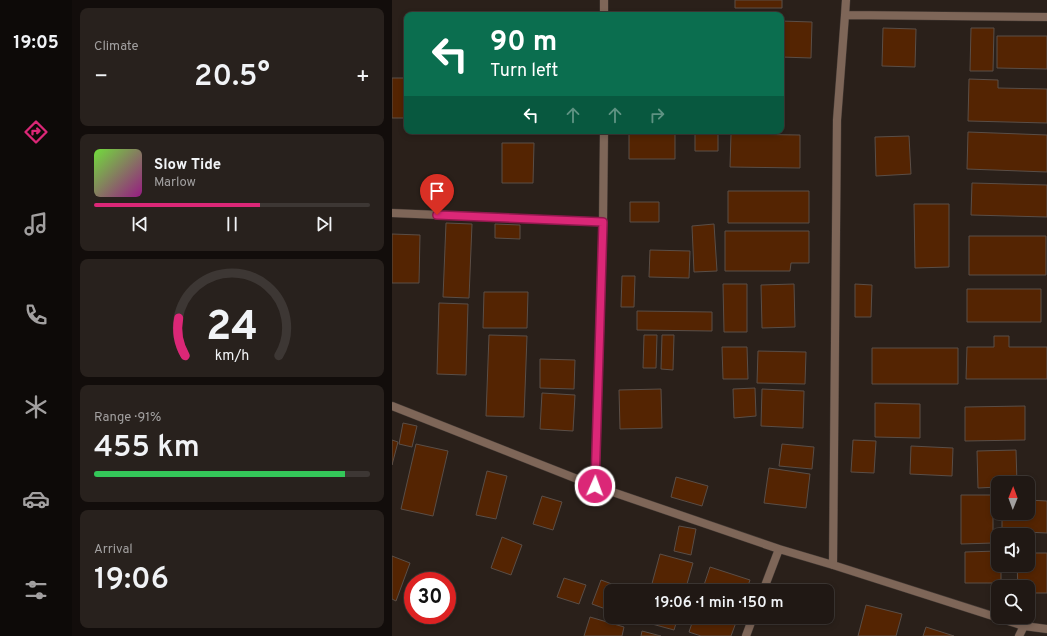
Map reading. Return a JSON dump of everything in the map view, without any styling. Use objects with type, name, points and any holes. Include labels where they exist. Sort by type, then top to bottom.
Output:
[{"type":"street","points":[[604,0],[604,12]]},
{"type":"street","points":[[833,565],[837,120],[846,0]]},
{"type":"street","points":[[845,15],[1047,17]]},
{"type":"street","points":[[595,486],[603,222],[604,134]]},
{"type":"street","points":[[392,212],[603,222]]},
{"type":"street","points":[[392,406],[595,486],[779,549],[1024,626],[1047,629]]},
{"type":"street","points":[[766,584],[779,549]]},
{"type":"street","points":[[746,636],[750,624]]},
{"type":"street","points":[[1019,636],[1024,626]]},
{"type":"building","points":[[735,0],[782,0],[782,8],[735,8]]},
{"type":"building","points":[[784,21],[812,22],[811,58],[784,57]]},
{"type":"building","points":[[883,28],[916,29],[915,67],[882,66]]},
{"type":"building","points":[[971,28],[994,28],[993,71],[970,71]]},
{"type":"building","points":[[997,36],[1047,36],[1047,69],[997,68]]},
{"type":"building","points":[[392,78],[404,78],[404,118],[392,118]]},
{"type":"building","points":[[969,79],[998,80],[998,88],[1047,89],[1047,123],[968,121]]},
{"type":"building","points":[[968,132],[1047,135],[1047,172],[967,169]]},
{"type":"building","points":[[629,134],[675,134],[675,159],[629,159]]},
{"type":"building","points":[[695,134],[718,134],[718,151],[695,151]]},
{"type":"building","points":[[731,134],[800,135],[800,168],[730,167]]},
{"type":"building","points":[[909,136],[911,174],[876,176],[875,137]]},
{"type":"building","points":[[502,143],[534,143],[533,183],[502,183]]},
{"type":"building","points":[[972,183],[1047,185],[1047,217],[971,215]]},
{"type":"building","points":[[728,191],[809,191],[809,223],[728,223]]},
{"type":"building","points":[[630,202],[659,202],[659,222],[630,222]]},
{"type":"building","points":[[914,204],[949,204],[949,267],[915,268]]},
{"type":"building","points":[[446,223],[472,224],[469,298],[443,297]]},
{"type":"building","points":[[495,224],[520,225],[520,239],[495,238]]},
{"type":"building","points":[[714,224],[717,271],[694,272],[692,226]]},
{"type":"building","points":[[725,231],[809,231],[809,263],[791,263],[790,271],[725,271]]},
{"type":"building","points":[[392,234],[420,235],[419,283],[392,283]]},
{"type":"building","points":[[969,236],[1046,236],[1046,275],[969,275]]},
{"type":"building","points":[[650,250],[690,251],[689,278],[649,277]]},
{"type":"building","points":[[622,276],[635,276],[634,307],[621,307]]},
{"type":"building","points":[[723,284],[747,284],[747,332],[724,332]]},
{"type":"building","points":[[794,284],[795,327],[762,328],[761,285]]},
{"type":"building","points":[[855,284],[872,285],[871,317],[855,317]]},
{"type":"building","points":[[967,289],[1041,289],[1041,322],[967,322]]},
{"type":"building","points":[[484,292],[528,292],[527,328],[483,328]]},
{"type":"building","points":[[439,303],[468,304],[466,375],[437,374]]},
{"type":"building","points":[[637,311],[712,312],[712,331],[637,330]]},
{"type":"building","points":[[489,335],[527,336],[524,417],[486,416]]},
{"type":"building","points":[[644,335],[657,335],[656,368],[643,368]]},
{"type":"building","points":[[662,335],[674,335],[673,370],[661,369]]},
{"type":"building","points":[[994,336],[1009,336],[1009,347],[1047,347],[1047,379],[966,379],[967,347],[994,347]]},
{"type":"building","points":[[722,347],[747,347],[748,379],[723,379]]},
{"type":"building","points":[[872,348],[958,348],[958,384],[872,384]]},
{"type":"building","points":[[758,351],[806,352],[805,384],[757,383]]},
{"type":"building","points":[[540,359],[575,360],[574,389],[540,388]]},
{"type":"building","points":[[755,388],[756,416],[734,418],[733,389]]},
{"type":"building","points":[[661,389],[662,428],[620,429],[619,390]]},
{"type":"building","points":[[762,389],[804,391],[803,428],[761,426]]},
{"type":"building","points":[[542,393],[575,395],[573,431],[540,429]]},
{"type":"building","points":[[875,403],[920,404],[920,438],[875,437]]},
{"type":"building","points":[[1025,406],[1025,440],[965,441],[965,407]]},
{"type":"building","points":[[403,423],[417,426],[412,447],[399,444]]},
{"type":"building","points":[[392,440],[398,442],[392,465]]},
{"type":"building","points":[[853,440],[876,441],[874,473],[851,472]]},
{"type":"building","points":[[416,444],[448,451],[433,516],[401,509]]},
{"type":"building","points":[[782,444],[814,447],[812,469],[779,466]]},
{"type":"building","points":[[911,446],[953,448],[952,476],[910,474]]},
{"type":"building","points":[[1016,450],[1017,476],[991,476],[991,487],[978,488],[977,451]]},
{"type":"building","points":[[769,468],[810,474],[806,508],[764,503]]},
{"type":"building","points":[[487,471],[507,476],[496,519],[476,515]]},
{"type":"building","points":[[676,477],[708,486],[702,506],[671,497]]},
{"type":"building","points":[[961,495],[991,495],[991,520],[993,520],[993,528],[991,528],[991,543],[961,544]]},
{"type":"building","points":[[542,496],[562,502],[553,530],[533,524]]},
{"type":"building","points":[[1035,500],[1047,501],[1047,533],[1035,532],[1035,528],[1002,528],[1002,520],[1035,520]]},
{"type":"building","points":[[679,526],[696,529],[691,555],[674,551]]},
{"type":"building","points":[[502,537],[522,545],[511,575],[491,568]]},
{"type":"building","points":[[991,551],[991,572],[1001,572],[1001,580],[991,580],[991,583],[965,583],[965,552]]},
{"type":"building","points":[[1035,553],[1047,553],[1047,593],[1035,593],[1035,580],[1018,580],[1017,572],[1035,572]]},
{"type":"building","points":[[660,554],[693,563],[687,584],[652,584]]},
{"type":"building","points":[[392,556],[410,563],[407,572],[404,572],[404,579],[396,601],[392,599]]},
{"type":"building","points":[[710,567],[750,580],[749,584],[704,584]]},
{"type":"building","points":[[564,578],[586,585],[579,604],[557,597]]},
{"type":"building","points":[[601,580],[612,584],[604,584],[604,608],[592,604]]},
{"type":"building","points":[[866,605],[902,614],[896,636],[858,636]]},
{"type":"building","points":[[590,617],[604,621],[604,624],[614,624],[624,627],[622,636],[584,636]]},
{"type":"building","points":[[652,624],[676,624],[674,630]]},
{"type":"building","points":[[692,624],[735,624],[731,636],[701,636],[689,632]]},
{"type":"building","points":[[926,627],[954,636],[923,636]]},
{"type":"building","points":[[642,631],[661,636],[641,636]]},
{"type":"route","points":[[437,215],[603,222],[595,486]]}]
